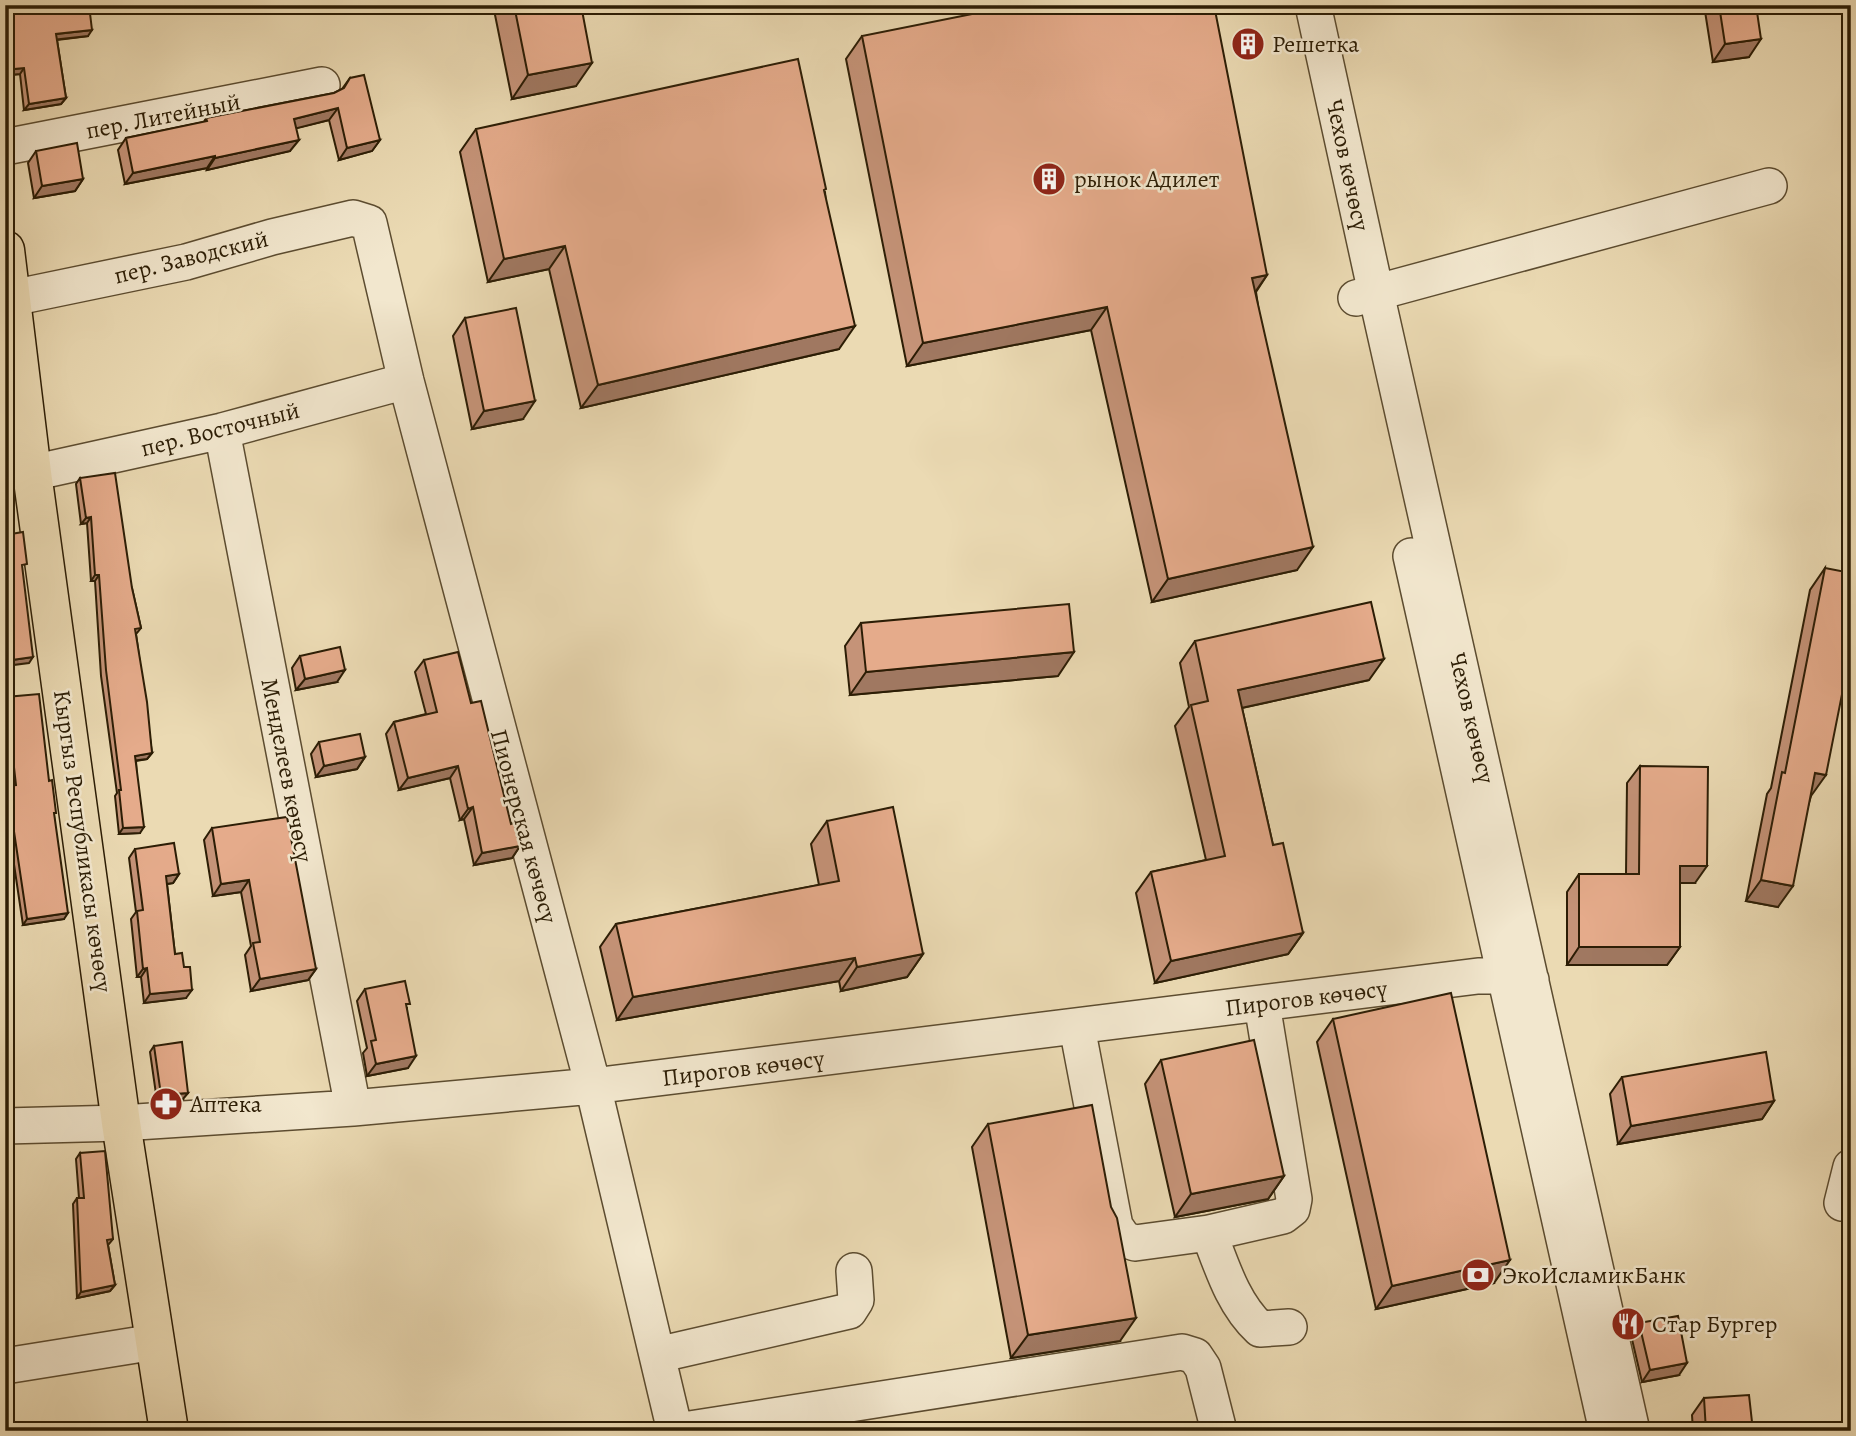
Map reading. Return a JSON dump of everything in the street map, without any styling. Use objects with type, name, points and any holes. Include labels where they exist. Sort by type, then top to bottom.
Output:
[{"type":"main road","name":"Кыргыз Республикасы көчөсү","points":[[5,250],[32,473],[121,1123],[169,1431]]},
{"type":"street","name":"Чехов көчөсү","points":[[1290,5],[1366,296]]},
{"type":"street","name":"Чехов көчөсү","points":[[1313,5],[1366,296],[1607,1431]]},
{"type":"street","name":"пер. Литейный","points":[[5,147],[321,85]]},
{"type":"street","points":[[1366,296],[1769,186]]},
{"type":"street","name":"пер. Заводский","points":[[12,298],[186,262],[272,237],[354,218],[369,223]]},
{"type":"street","name":"Пионерская көчөсү","points":[[369,223],[406,381],[593,1086],[676,1431]]},
{"type":"street","name":"пер. Восточный","points":[[32,473],[222,431],[406,381]]},
{"type":"street","name":"Менделеев көчөсү","points":[[222,431],[353,1108]]},
{"type":"street","name":"Чехов көчөсү","points":[[1510,973],[1632,1431]]},
{"type":"street","name":"Пирогов көчөсү","points":[[5,1126],[121,1123],[353,1108],[593,1086],[1510,973]]},
{"type":"street","points":[[1077,1027],[1115,1226],[1124,1239],[1135,1243],[1209,1233],[1283,1216],[1292,1209],[1294,1199],[1262,1004]]},
{"type":"street","points":[[1846,1203],[1851,1167]]},
{"type":"street","points":[[1209,1233],[1231,1290],[1246,1316],[1260,1329],[1289,1327]]},
{"type":"street","points":[[657,1355],[849,1311],[856,1300],[854,1271]]},
{"type":"street","points":[[5,1366],[155,1342]]},
{"type":"street","points":[[676,1431],[1181,1352],[1195,1356],[1202,1368],[1219,1431]]},
{"type":"building","points":[[7,5],[89,5],[92,30],[56,34],[66,98],[29,104],[24,68],[14,69]]},
{"type":"building","points":[[514,5],[581,5],[592,63],[528,75]]},
{"type":"building","name":"рынок Адилет","points":[[1017,5],[1214,5],[1267,275],[1252,278],[1313,547],[1168,579],[1107,307],[923,343],[862,36]]},
{"type":"building","points":[[1719,5],[1756,5],[1761,39],[1725,44]]},
{"type":"building","points":[[798,59],[855,326],[598,385],[565,246],[504,259],[476,129]]},
{"type":"building","points":[[364,75],[380,140],[347,148],[338,108],[294,119],[299,140],[133,173],[126,138],[207,121],[206,118],[334,93],[344,88],[350,78]]},
{"type":"building","points":[[77,143],[83,179],[42,186],[36,151]]},
{"type":"building","points":[[516,308],[535,401],[484,411],[465,318]]},
{"type":"building","points":[[7,440],[11,477],[5,478],[5,441]]},
{"type":"building","points":[[115,473],[132,588],[141,628],[135,629],[152,753],[135,756],[144,827],[123,828],[99,575],[95,575],[91,517],[86,518],[80,478]]},
{"type":"building","points":[[23,532],[27,564],[22,565],[33,657],[5,661],[5,535]]},
{"type":"building","points":[[1825,568],[1851,573],[1851,649],[1826,775],[1815,773],[1793,886],[1761,880]]},
{"type":"building","points":[[1371,602],[1384,659],[1238,690],[1273,845],[1283,843],[1303,933],[1171,961],[1151,872],[1225,856],[1191,705],[1208,701],[1195,641]]},
{"type":"building","points":[[1069,604],[1074,652],[866,672],[861,623]]},
{"type":"building","points":[[340,647],[345,670],[305,679],[300,656]]},
{"type":"building","points":[[458,652],[471,703],[481,701],[511,824],[514,823],[520,846],[482,853],[473,807],[468,809],[458,766],[408,778],[394,722],[437,712],[424,660]]},
{"type":"building","points":[[39,694],[68,913],[27,919],[5,789],[5,786],[16,785],[6,697]]},
{"type":"building","points":[[360,734],[365,757],[324,766],[319,742]]},
{"type":"building","points":[[1640,766],[1708,767],[1707,866],[1680,866],[1680,947],[1579,947],[1579,874],[1639,874]]},
{"type":"building","points":[[893,807],[923,954],[857,967],[855,958],[633,997],[616,924],[839,881],[827,821]]},
{"type":"building","points":[[287,817],[316,969],[260,979],[253,943],[260,942],[249,880],[221,884],[212,828]]},
{"type":"building","points":[[174,843],[179,874],[166,876],[175,954],[182,953],[184,967],[190,967],[192,990],[150,994],[147,968],[143,969],[137,911],[143,910],[135,849]]},
{"type":"building","points":[[405,981],[410,1004],[406,1004],[416,1056],[376,1064],[371,1041],[376,1040],[365,989]]},
{"type":"building","points":[[1451,993],[1510,1260],[1392,1286],[1333,1019]]},
{"type":"building","points":[[1254,1040],[1284,1176],[1191,1194],[1161,1060]]},
{"type":"building","points":[[182,1042],[188,1093],[161,1095],[154,1046]]},
{"type":"building","points":[[1766,1052],[1774,1101],[1631,1126],[1622,1077]]},
{"type":"building","points":[[1092,1105],[1136,1318],[1028,1335],[988,1124]]},
{"type":"building","points":[[105,1151],[113,1239],[107,1240],[115,1285],[81,1292],[77,1198],[84,1198],[80,1153]]},
{"type":"building","points":[[1678,1316],[1687,1363],[1650,1370],[1639,1323]]},
{"type":"building","points":[[1749,1395],[1753,1431],[1706,1431],[1704,1398]]},
{"type":"place","name":"Решетка","points":[[1248,44]]},
{"type":"place","name":"рынок Адилет","points":[[1049,179]]},
{"type":"place","name":"Аптека","points":[[166,1104]]},
{"type":"place","name":"ЭкоИсламикБанк","points":[[1478,1275]]},
{"type":"place","name":"Стар Бургер","points":[[1628,1324]]}]
